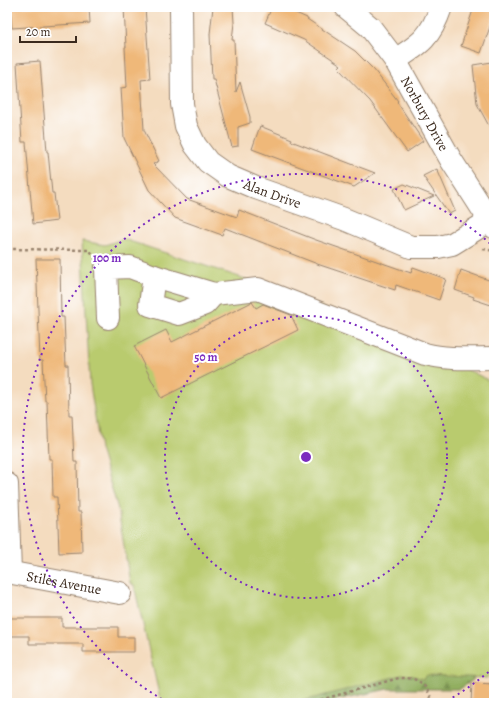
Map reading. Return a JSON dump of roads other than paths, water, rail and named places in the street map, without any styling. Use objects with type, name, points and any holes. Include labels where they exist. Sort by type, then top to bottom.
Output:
[{"type":"street","name":"Alan Drive","points":[[181,7],[182,104],[186,126],[195,145],[208,162],[228,176],[256,188],[344,219],[411,246],[438,247],[452,244],[491,224]]},
{"type":"street","name":"Norbury Drive","points":[[346,7],[370,27],[395,60],[451,160],[491,224]]},
{"type":"street","points":[[395,60],[415,47],[430,32],[436,22],[441,7]]},
{"type":"street","points":[[108,318],[106,268],[130,267],[154,276],[214,294],[258,289],[424,354],[450,358],[494,358]]},
{"type":"street","points":[[154,276],[150,305],[179,314],[205,304],[214,294]]},
{"type":"street","points":[[7,484],[8,572]]},
{"type":"street","name":"Stiles Avenue","points":[[8,572],[120,593]]}]
